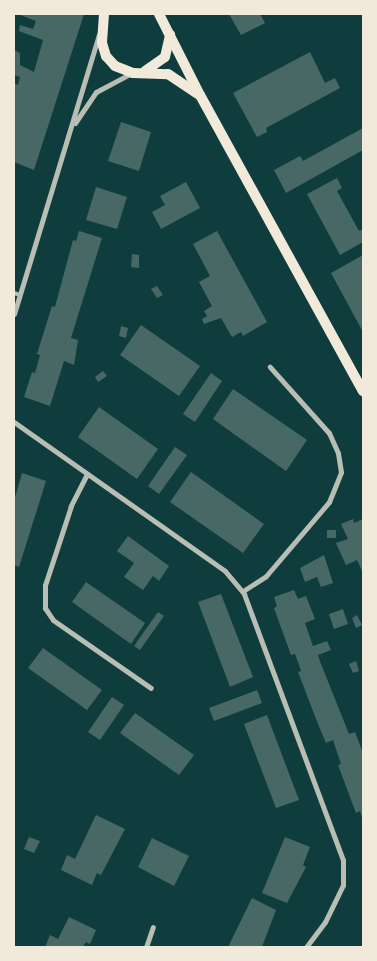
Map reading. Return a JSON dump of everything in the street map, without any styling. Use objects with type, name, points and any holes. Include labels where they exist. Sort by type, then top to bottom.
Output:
[{"type":"main road","points":[[104,14],[101,38],[106,56],[115,66],[133,73],[145,72],[173,76],[200,95]]},
{"type":"main road","points":[[159,14],[200,95],[363,391]]},
{"type":"main road","points":[[145,72],[165,57],[170,34]]},
{"type":"street","points":[[14,314],[17,294],[72,130],[83,81],[102,26]]},
{"type":"street","points":[[72,130],[96,92],[133,73]]},
{"type":"street","points":[[243,591],[266,576],[329,502],[341,472],[338,453],[329,433],[270,366]]},
{"type":"street","points":[[14,422],[225,571],[243,591],[344,860],[343,885],[325,922],[306,947]]},
{"type":"street","points":[[87,474],[70,506],[45,585],[45,608],[53,620],[151,688]]},
{"type":"street","points":[[146,947],[153,927]]},
{"type":"building","points":[[18,14],[84,14],[34,170],[14,162],[14,83],[18,85],[20,77],[14,75],[14,50],[20,53],[20,65],[34,72],[43,40],[19,31],[20,25],[33,29],[36,21]]},
{"type":"building","points":[[229,14],[260,14],[265,23],[241,35]]},
{"type":"building","points":[[310,52],[325,83],[335,78],[340,88],[266,128],[267,132],[257,137],[233,93]]},
{"type":"building","points":[[121,122],[151,132],[139,171],[108,161]]},
{"type":"building","points":[[363,128],[363,150],[286,193],[274,170],[300,156],[303,161]]},
{"type":"building","points":[[337,178],[342,188],[337,191],[359,231],[363,229],[363,242],[340,255],[307,194]]},
{"type":"building","points":[[186,182],[200,208],[161,229],[152,212],[165,205],[160,196]]},
{"type":"building","points":[[96,187],[127,197],[117,229],[86,220]]},
{"type":"building","points":[[79,231],[102,238],[71,338],[78,340],[74,365],[64,361],[50,406],[24,397],[32,372],[35,373],[40,355],[37,354],[52,306],[55,307],[73,240],[76,241]]},
{"type":"building","points":[[217,231],[267,322],[243,336],[241,332],[232,337],[221,318],[204,324],[202,319],[207,316],[204,311],[212,306],[199,282],[210,276],[193,244]]},
{"type":"building","points":[[132,254],[139,255],[139,268],[131,267]]},
{"type":"building","points":[[363,255],[363,332],[331,273]]},
{"type":"building","points":[[157,286],[163,295],[157,298],[151,289]]},
{"type":"building","points":[[141,325],[200,366],[179,396],[120,355]]},
{"type":"building","points":[[121,326],[128,328],[126,338],[119,336]]},
{"type":"building","points":[[103,371],[107,376],[98,382],[95,377]]},
{"type":"building","points":[[211,373],[222,381],[195,422],[183,414]]},
{"type":"building","points":[[233,389],[307,440],[286,471],[213,419]]},
{"type":"building","points":[[99,407],[158,449],[137,479],[78,437]]},
{"type":"building","points":[[175,447],[187,455],[159,494],[148,486]]},
{"type":"building","points":[[191,472],[264,524],[243,553],[170,502]]},
{"type":"building","points":[[22,473],[46,481],[19,567],[14,565],[14,501]]},
{"type":"building","points":[[353,519],[354,523],[363,519],[363,573],[357,560],[346,565],[336,543],[348,539],[341,524]]},
{"type":"building","points":[[327,530],[336,530],[336,538],[327,538]]},
{"type":"building","points":[[128,536],[169,566],[159,581],[153,576],[143,590],[124,577],[134,563],[117,551]]},
{"type":"building","points":[[324,555],[333,583],[321,587],[317,577],[305,582],[300,568]]},
{"type":"building","points":[[86,582],[145,623],[131,644],[72,602]]},
{"type":"building","points":[[294,590],[298,599],[306,596],[315,619],[305,623],[313,646],[327,641],[331,650],[318,655],[349,734],[355,732],[363,753],[363,820],[360,811],[356,813],[338,765],[341,764],[333,740],[326,743],[298,672],[301,671],[295,654],[291,655],[274,608],[277,606],[274,597]]},
{"type":"building","points":[[221,594],[253,677],[230,687],[198,602]]},
{"type":"building","points":[[343,609],[348,624],[334,629],[329,614]]},
{"type":"building","points":[[158,612],[164,616],[140,650],[134,646]]},
{"type":"building","points":[[357,615],[362,625],[356,628],[352,618]]},
{"type":"building","points":[[43,648],[102,690],[87,710],[28,668]]},
{"type":"building","points":[[356,661],[359,671],[353,673],[349,664]]},
{"type":"building","points":[[257,690],[262,703],[214,721],[209,708]]},
{"type":"building","points":[[112,697],[124,705],[100,740],[88,732]]},
{"type":"building","points":[[135,713],[194,755],[179,775],[120,733]]},
{"type":"building","points":[[267,715],[299,800],[276,808],[244,724]]},
{"type":"building","points":[[96,815],[125,829],[101,875],[97,873],[92,885],[61,870],[67,855],[75,859]]},
{"type":"building","points":[[29,837],[40,841],[34,853],[24,849]]},
{"type":"building","points":[[285,837],[310,847],[303,865],[306,867],[287,903],[262,893]]},
{"type":"building","points":[[152,838],[189,856],[174,886],[138,867]]},
{"type":"building","points":[[252,898],[276,910],[262,947],[228,947]]},
{"type":"building","points":[[69,917],[96,930],[90,944],[86,942],[83,947],[45,947],[50,935],[58,939]]}]
